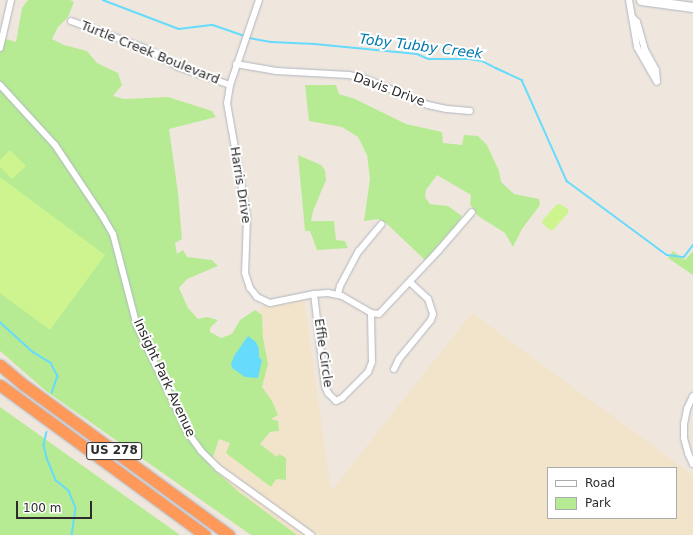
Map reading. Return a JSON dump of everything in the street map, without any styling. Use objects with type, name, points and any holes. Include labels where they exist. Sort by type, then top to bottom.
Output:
[{"type":"highway","name":"US 278","points":[[0,365],[24,385],[229,535]]},
{"type":"highway","name":"US 278","points":[[0,385],[205,535]]},
{"type":"main road","points":[[641,0],[693,7]]},
{"type":"street","points":[[0,48],[11,0]]},
{"type":"street","name":"Harris Drive","points":[[259,0],[236,64],[227,102],[247,217],[245,273],[250,288],[258,299],[270,303],[314,294],[338,294],[371,313]]},
{"type":"street","points":[[629,0],[637,47],[657,82],[656,70],[645,50],[637,22],[632,17]]},
{"type":"street","name":"Turtle Creek Boulevard","points":[[71,21],[147,49],[178,67],[230,85]]},
{"type":"street","name":"Davis Drive","points":[[236,64],[276,71],[349,76],[366,79],[428,105],[447,109],[470,111]]},
{"type":"street","name":"Insight Park Avenue","points":[[0,86],[55,145],[113,234],[137,326],[188,433],[201,451],[218,468],[311,535]]},
{"type":"street","points":[[371,313],[381,313],[472,212]]},
{"type":"street","points":[[338,294],[340,286],[359,251],[382,224]]},
{"type":"street","points":[[394,369],[399,359],[431,320],[433,314],[428,299],[410,282]]},
{"type":"street","name":"Effie Circle","points":[[314,294],[324,386],[328,393],[336,401],[342,398],[368,372],[372,362],[371,313]]},
{"type":"street","points":[[693,396],[687,409],[684,424],[686,445],[693,464]]},
{"type":"shaded area","points":[[0,71],[170,383],[264,306],[304,299],[331,491],[472,313],[693,475],[693,535],[269,535],[26,363]]},
{"type":"green space","points":[[28,0],[70,0],[74,2],[68,17],[58,27],[52,39],[64,45],[87,51],[97,63],[118,73],[122,85],[113,96],[124,99],[168,97],[212,111],[216,117],[169,129],[178,193],[182,239],[175,243],[177,254],[183,250],[187,257],[212,260],[218,266],[187,279],[179,288],[188,308],[198,319],[207,317],[218,320],[210,328],[210,332],[221,338],[232,334],[240,320],[255,310],[262,315],[263,338],[268,364],[262,387],[272,401],[278,415],[271,419],[278,421],[279,431],[270,432],[260,444],[277,457],[279,454],[286,458],[286,480],[276,479],[271,487],[226,453],[230,443],[219,439],[210,466],[239,492],[297,535],[251,535],[46,391],[0,351],[0,37],[16,42],[22,8]]},
{"type":"green space","points":[[305,85],[336,85],[339,94],[355,99],[406,124],[442,132],[443,143],[462,145],[464,135],[478,136],[487,145],[499,171],[501,182],[514,194],[539,199],[540,205],[522,229],[513,247],[505,233],[478,216],[470,204],[471,195],[437,175],[426,190],[425,197],[430,204],[448,206],[462,216],[456,225],[425,260],[386,223],[378,219],[364,221],[370,179],[367,155],[358,137],[342,127],[309,121]]},
{"type":"green space","points":[[10,150],[26,166],[12,179],[0,167],[0,160]]},
{"type":"green space","points":[[298,155],[321,165],[325,170],[326,180],[313,211],[311,221],[334,221],[336,240],[345,241],[348,248],[317,250],[310,231],[305,231]]},
{"type":"green space","points":[[0,177],[105,255],[50,330],[0,293]]},
{"type":"green space","points":[[557,204],[560,204],[568,209],[568,213],[553,230],[550,230],[543,224],[542,221]]},
{"type":"green space","points":[[673,251],[685,260],[693,251],[693,275],[668,258]]},
{"type":"green space","points":[[0,407],[180,535],[0,535]]},
{"type":"water","points":[[248,336],[256,342],[259,349],[259,357],[262,360],[258,378],[245,377],[232,368],[231,364],[234,356]]},
{"type":"waterway","name":"Toby Tubby Creek","points":[[103,0],[179,29],[213,25],[245,36]]},
{"type":"waterway","name":"Toby Tubby Creek","points":[[249,38],[271,42],[315,44],[417,54],[429,59],[469,59],[482,61],[522,80],[567,181],[667,255],[684,257],[693,245]]},
{"type":"waterway","points":[[0,322],[33,352],[51,363],[58,376],[52,393]]},
{"type":"waterway","points":[[47,432],[44,445],[47,458],[56,480],[69,491],[76,508],[72,535]]}]
